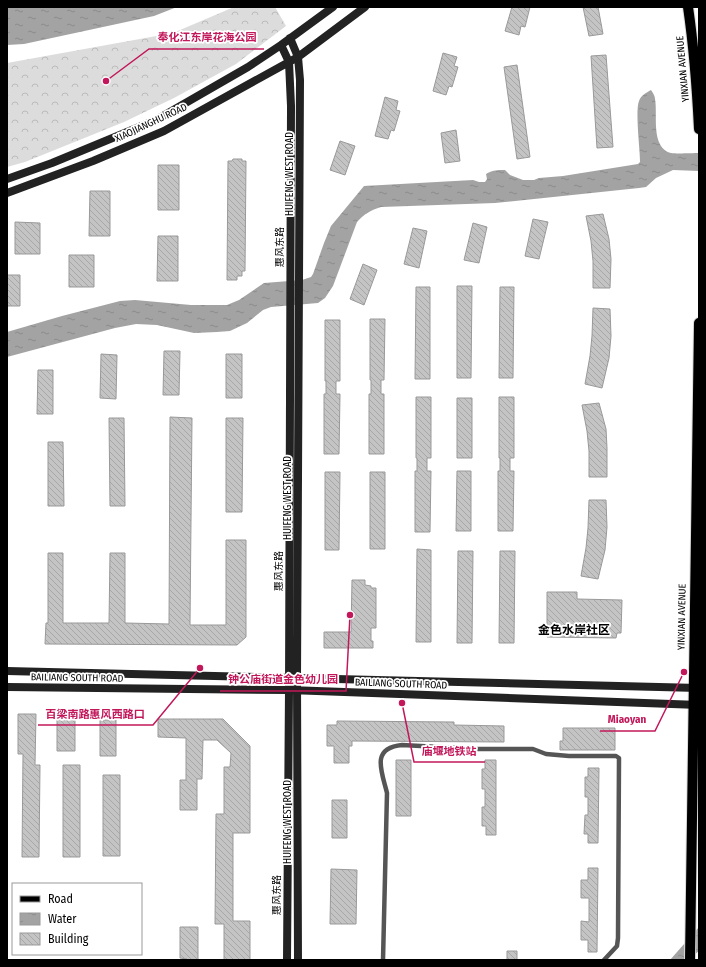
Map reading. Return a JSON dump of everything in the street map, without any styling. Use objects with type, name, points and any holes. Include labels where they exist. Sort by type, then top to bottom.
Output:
[{"type":"main road","name":"YINXIAN AVENUE","points":[[688,7],[693,41],[699,130]]},
{"type":"main road","name":"YINXIAN AVENUE","points":[[690,960],[696,705],[699,323]]},
{"type":"street","name":"XIAOJIANGHU ROAD","points":[[7,179],[52,163],[156,120],[248,67],[333,7]]},
{"type":"street","name":"XIAOJIANGHU ROAD","points":[[7,193],[93,161],[164,131],[298,57],[365,7]]},
{"type":"street","name":"HUIFENG WEST ROAD","points":[[290,38],[298,57],[300,80],[293,678],[298,690],[298,960]]},
{"type":"street","points":[[281,45],[288,62]]},
{"type":"street","name":"惠风东路","points":[[287,960],[289,690],[293,678],[291,106],[288,62]]},
{"type":"street","name":"BAILIANG SOUTH ROAD","points":[[7,671],[696,688]]},
{"type":"street","name":"BAILIANG SOUTH ROAD","points":[[7,687],[298,690],[696,705]]},
{"type":"lane","points":[[383,960],[388,793],[381,768],[381,757],[386,750],[393,746],[402,745],[477,749],[533,749],[546,754],[569,756],[616,756],[619,758],[618,938],[616,946],[604,960]]},
{"type":"green space","points":[[234,7],[275,7],[286,26],[236,64],[174,98],[124,122],[25,162],[7,167],[7,63],[173,33]]},
{"type":"water","points":[[7,7],[177,7],[154,16],[24,44],[7,45]]},
{"type":"water","points":[[651,90],[655,98],[656,129],[660,144],[664,150],[671,153],[699,153],[699,171],[673,170],[656,178],[646,187],[639,188],[495,203],[381,207],[374,209],[357,222],[333,286],[325,298],[318,303],[271,307],[263,310],[247,323],[230,331],[194,333],[157,325],[136,324],[115,328],[7,357],[7,332],[62,316],[120,301],[135,300],[191,305],[227,305],[239,300],[264,283],[302,280],[311,277],[331,226],[364,186],[473,180],[485,182],[487,179],[486,174],[500,170],[505,170],[510,175],[523,180],[534,180],[539,178],[563,176],[638,164],[640,162],[638,106],[641,97]]},
{"type":"water","points":[[699,927],[699,951],[688,960],[670,960]]},
{"type":"building","points":[[512,7],[530,7],[525,27],[521,26],[519,35],[505,31]]},
{"type":"building","points":[[583,7],[598,7],[603,34],[589,36]]},
{"type":"building","points":[[443,53],[457,57],[454,66],[458,67],[452,87],[449,86],[446,95],[433,91]]},
{"type":"building","points":[[606,55],[613,147],[597,148],[591,56]]},
{"type":"building","points":[[517,65],[530,157],[517,159],[504,67]]},
{"type":"building","points":[[385,97],[398,101],[396,110],[400,111],[394,131],[391,130],[388,139],[375,136]]},
{"type":"building","points":[[456,130],[460,161],[445,163],[441,133]]},
{"type":"building","points":[[340,141],[355,146],[345,175],[330,170]]},
{"type":"building","points":[[233,159],[242,159],[242,161],[246,161],[245,271],[242,271],[242,276],[237,276],[237,280],[227,280],[228,161],[232,161]]},
{"type":"building","points":[[158,165],[179,165],[179,210],[158,210]]},
{"type":"building","points":[[90,191],[110,191],[110,236],[89,236]]},
{"type":"building","points":[[603,214],[609,239],[611,259],[610,288],[593,288],[593,261],[586,216]]},
{"type":"building","points":[[533,219],[548,222],[539,259],[525,256]]},
{"type":"building","points":[[15,222],[40,223],[40,254],[15,254]]},
{"type":"building","points":[[473,223],[487,227],[479,263],[464,260]]},
{"type":"building","points":[[413,228],[427,231],[419,268],[404,264]]},
{"type":"building","points":[[158,236],[178,236],[178,281],[157,281]]},
{"type":"building","points":[[69,255],[94,255],[94,287],[69,287]]},
{"type":"building","points":[[363,264],[377,270],[364,305],[350,299]]},
{"type":"building","points":[[7,275],[20,275],[20,306],[7,306]]},
{"type":"building","points":[[457,286],[472,286],[471,378],[457,378]]},
{"type":"building","points":[[416,287],[430,287],[430,379],[415,379]]},
{"type":"building","points":[[500,287],[514,287],[513,378],[499,378]]},
{"type":"building","points":[[593,308],[610,309],[611,336],[609,358],[602,388],[585,384],[590,356]]},
{"type":"building","points":[[370,319],[385,319],[384,380],[381,380],[381,394],[384,394],[384,454],[369,454],[369,394],[371,394]]},
{"type":"building","points":[[325,320],[340,320],[340,381],[336,381],[336,394],[340,394],[339,454],[324,454],[324,394],[326,394]]},
{"type":"building","points":[[164,351],[180,351],[179,395],[163,395]]},
{"type":"building","points":[[101,354],[117,355],[116,399],[100,398]]},
{"type":"building","points":[[226,354],[242,354],[242,398],[226,398]]},
{"type":"building","points":[[38,370],[53,370],[53,414],[37,414]]},
{"type":"building","points":[[416,397],[431,397],[431,458],[427,458],[427,471],[431,471],[430,532],[415,532],[415,471],[417,471]]},
{"type":"building","points":[[499,397],[514,397],[514,458],[510,458],[510,471],[514,471],[513,531],[498,531],[498,471],[500,471]]},
{"type":"building","points":[[457,398],[472,398],[472,458],[457,458]]},
{"type":"building","points":[[599,403],[606,429],[607,477],[589,477],[589,451],[582,405]]},
{"type":"building","points":[[170,417],[192,418],[190,625],[226,625],[226,540],[246,540],[246,637],[237,645],[45,644],[46,623],[48,623],[48,553],[63,553],[63,623],[109,623],[110,553],[125,553],[125,623],[169,624]]},
{"type":"building","points":[[109,418],[124,418],[125,506],[110,506]]},
{"type":"building","points":[[226,418],[243,418],[242,512],[226,512]]},
{"type":"building","points":[[48,442],[63,442],[64,506],[48,506]]},
{"type":"building","points":[[457,471],[471,471],[471,531],[456,531]]},
{"type":"building","points":[[325,472],[340,472],[339,550],[325,550]]},
{"type":"building","points":[[370,472],[385,472],[385,549],[370,549]]},
{"type":"building","points":[[589,500],[606,500],[607,527],[605,550],[598,579],[581,576],[586,548]]},
{"type":"building","points":[[417,549],[431,550],[431,642],[416,642]]},
{"type":"building","points":[[458,551],[473,551],[472,643],[457,643]]},
{"type":"building","points":[[500,551],[515,551],[514,643],[499,643]]},
{"type":"building","points":[[352,580],[365,580],[365,585],[371,586],[371,588],[376,588],[376,628],[371,628],[371,641],[373,641],[373,648],[324,648],[324,632],[351,632]]},
{"type":"building","points":[[547,592],[577,592],[577,599],[622,600],[621,633],[617,633],[616,638],[547,637]]},
{"type":"building","points":[[57,711],[75,711],[75,751],[57,751]]},
{"type":"building","points":[[18,714],[36,714],[35,765],[40,765],[39,857],[22,857],[23,754],[18,754]]},
{"type":"building","points":[[158,719],[223,719],[250,746],[250,833],[233,833],[233,921],[250,921],[250,960],[224,960],[224,924],[215,924],[216,814],[224,814],[224,767],[230,767],[231,753],[217,740],[203,740],[202,779],[197,779],[197,810],[180,810],[180,780],[186,780],[186,738],[158,737]]},
{"type":"building","points":[[100,720],[116,720],[116,756],[100,756]]},
{"type":"building","points":[[337,721],[454,722],[454,725],[504,726],[504,742],[352,741],[352,746],[349,746],[349,763],[334,763],[334,746],[327,746],[327,725],[337,725]]},
{"type":"building","points":[[563,728],[615,728],[615,750],[560,750],[560,741],[563,741]]},
{"type":"building","points":[[396,760],[411,760],[411,816],[396,816]]},
{"type":"building","points":[[485,760],[496,760],[496,835],[486,835],[486,826],[482,826],[482,807],[485,807],[485,789],[482,789],[482,769],[485,769]]},
{"type":"building","points":[[63,765],[80,765],[80,857],[63,857]]},
{"type":"building","points":[[588,768],[599,768],[598,843],[588,843],[588,834],[584,834],[585,815],[588,815],[588,797],[585,797],[585,777],[588,777]]},
{"type":"building","points":[[103,775],[120,775],[120,856],[103,856]]},
{"type":"building","points":[[332,800],[347,800],[347,838],[332,838]]},
{"type":"building","points":[[588,868],[598,868],[597,952],[588,952],[588,940],[581,940],[581,921],[589,922],[589,898],[581,898],[581,880],[588,880]]},
{"type":"building","points":[[331,869],[357,870],[356,924],[330,924]]},
{"type":"building","points":[[180,927],[198,927],[198,960],[187,960],[180,958]]},
{"type":"building","points":[[507,951],[517,951],[517,960],[507,960]]},
{"type":"place","name":"奉化江东岸花海公园","points":[[106,81]]},
{"type":"place","name":"钟公庙街道金色幼儿园","points":[[350,615]]},
{"type":"place","name":"百梁南路惠风西路口","points":[[200,668]]},
{"type":"place","name":"Miaoyan","points":[[684,672]]},
{"type":"place","name":"庙堰地铁站","points":[[402,703]]},
{"type":"district","name":"金色水岸社区","points":[[574,630]]}]
